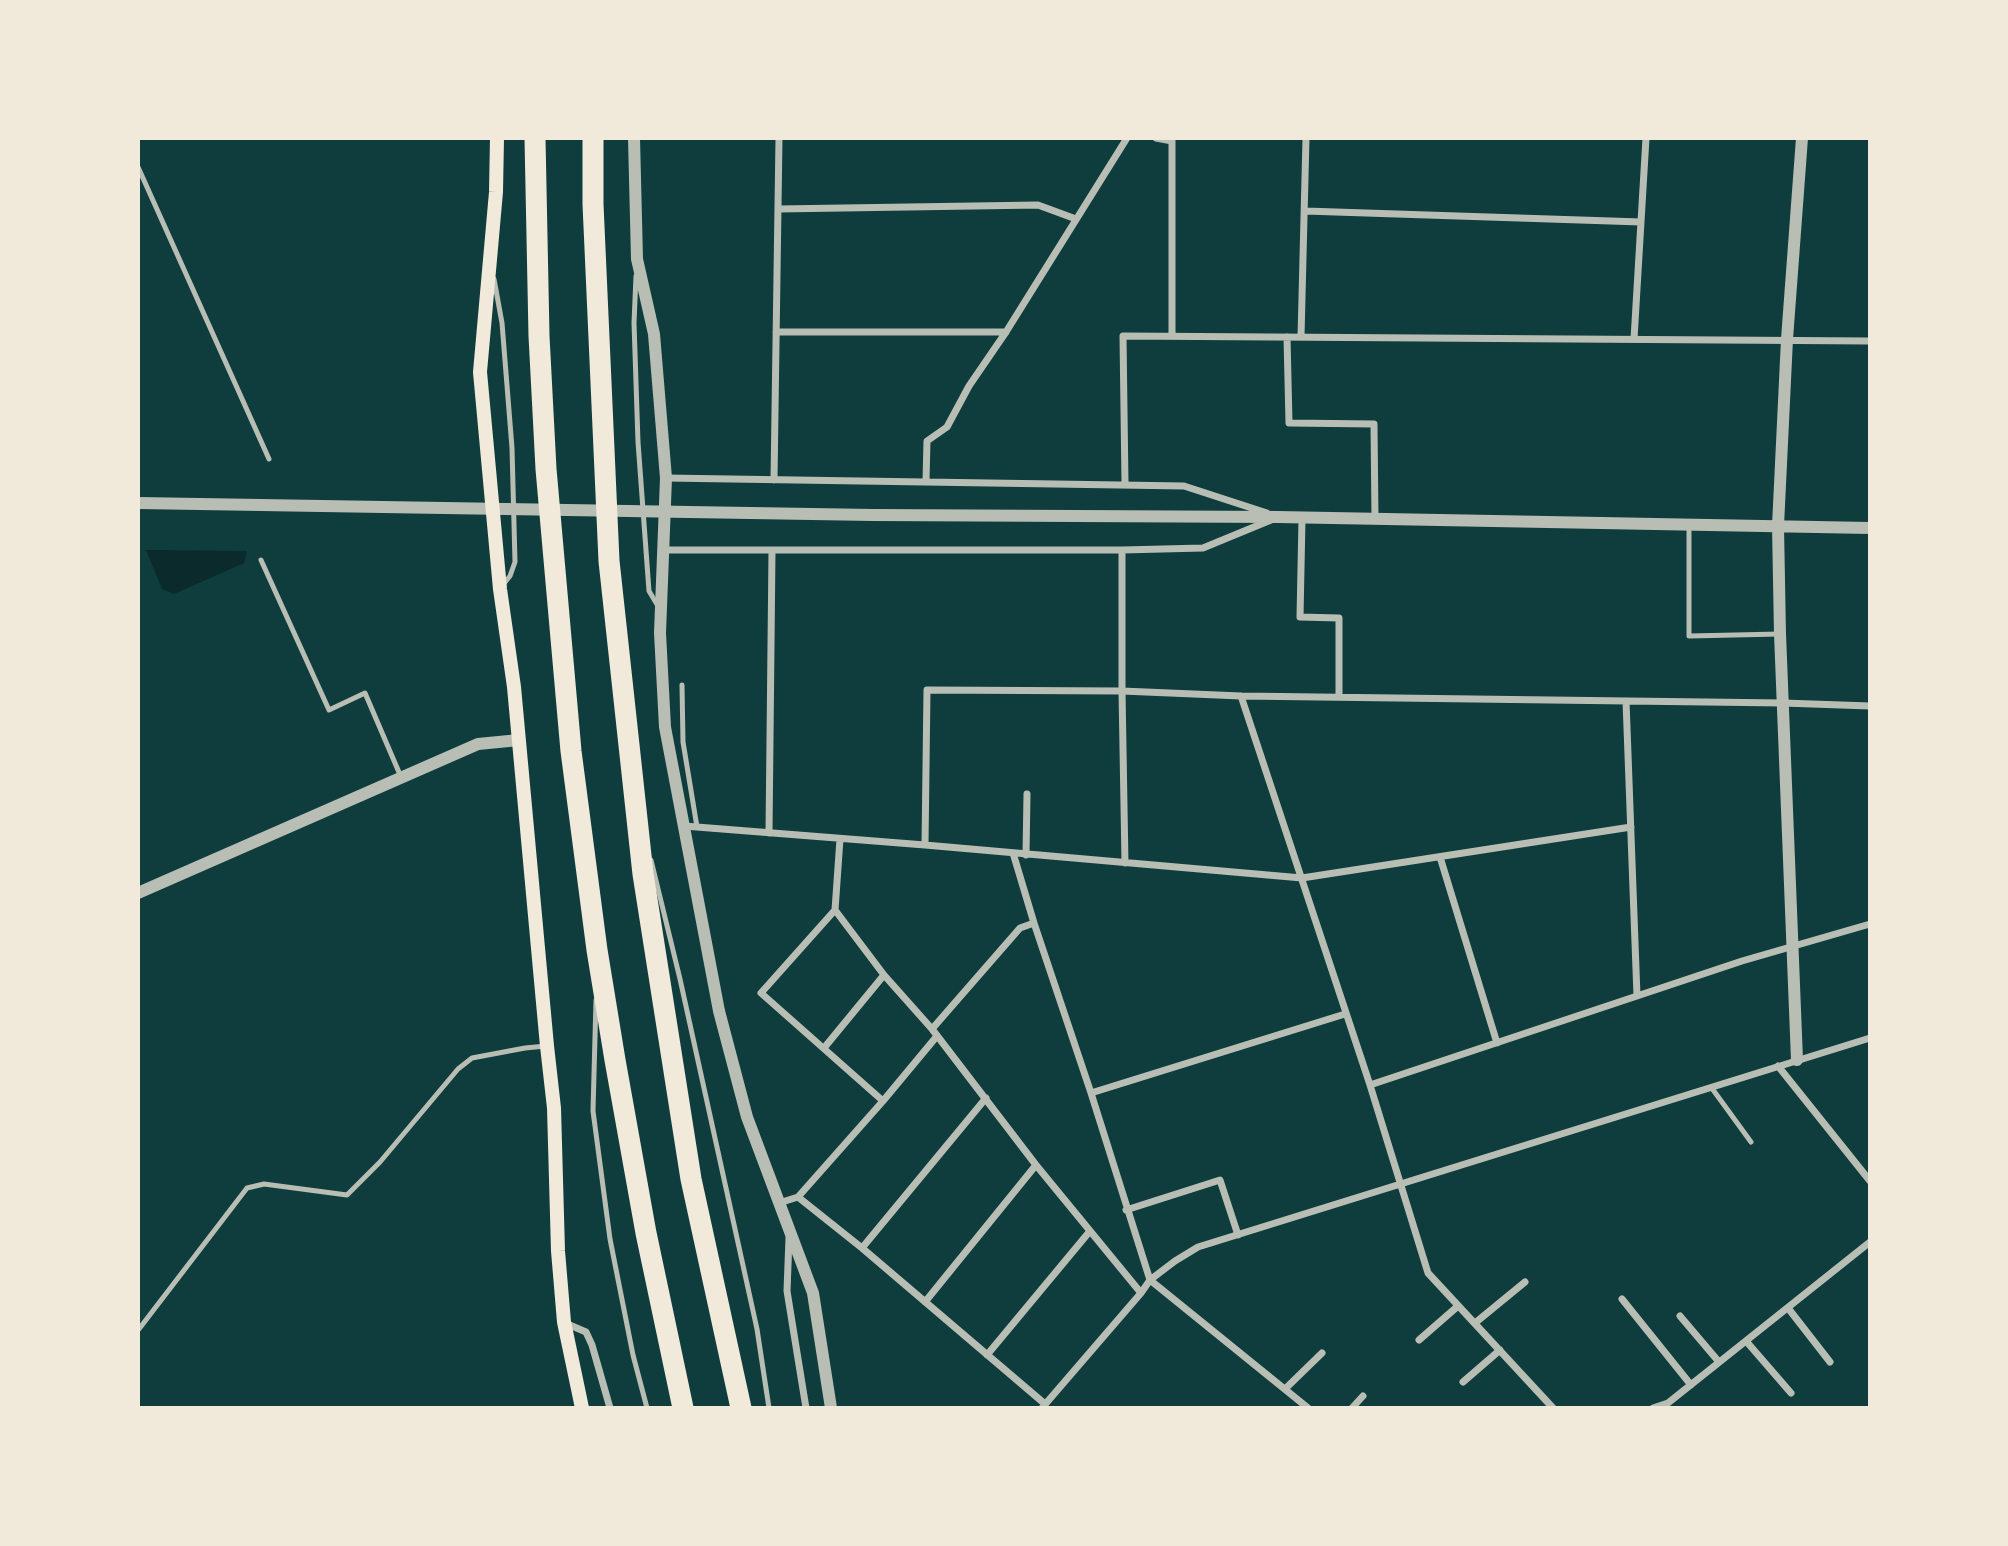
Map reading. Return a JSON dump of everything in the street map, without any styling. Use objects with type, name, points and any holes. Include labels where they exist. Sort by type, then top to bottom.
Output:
[{"type":"highway","points":[[535,138],[539,336],[548,494],[570,751],[597,950],[646,1233],[683,1408]]},
{"type":"highway","points":[[593,138],[593,204],[609,561],[643,874],[691,1179],[741,1408]]},
{"type":"main road","points":[[497,138],[491,262],[480,372],[500,589],[514,687],[554,1108],[558,1251],[564,1322],[582,1408]]},
{"type":"street","points":[[634,138],[637,259],[654,334],[666,478],[660,633],[666,727],[719,1011],[747,1117],[813,1293],[831,1408]]},
{"type":"street","points":[[774,480],[779,138]]},
{"type":"street","points":[[926,481],[928,441],[947,427],[969,386],[1006,332],[1127,138]]},
{"type":"street","points":[[1156,138],[1171,140],[1172,336]]},
{"type":"street","points":[[1301,337],[1306,138]]},
{"type":"street","points":[[1634,339],[1646,138]]},
{"type":"street","points":[[1797,1060],[1778,526],[1787,340],[1802,138]]},
{"type":"street","points":[[778,209],[1038,205],[1076,219]]},
{"type":"street","points":[[1305,211],[1641,222]]},
{"type":"street","points":[[776,331],[1006,332]]},
{"type":"street","points":[[1125,484],[1123,336],[1870,341]]},
{"type":"street","points":[[1287,337],[1289,423],[1374,424],[1375,519]]},
{"type":"street","points":[[666,478],[1184,486],[1278,517]]},
{"type":"street","points":[[138,503],[873,515],[1278,517],[1870,528]]},
{"type":"street","points":[[664,550],[1203,548],[1278,517]]},
{"type":"street","points":[[1302,519],[1300,617],[1339,618],[1339,697]]},
{"type":"street","points":[[1122,550],[1125,863]]},
{"type":"street","points":[[769,833],[772,551]]},
{"type":"street","points":[[925,845],[927,690],[1122,691],[1241,696],[1870,706]]},
{"type":"street","points":[[1241,696],[1370,1085],[1428,1273],[1553,1408]]},
{"type":"street","points":[[1626,701],[1637,996]]},
{"type":"street","points":[[138,893],[478,744],[519,740]]},
{"type":"street","points":[[1026,855],[1027,794]]},
{"type":"street","points":[[683,826],[1302,878],[1631,827]]},
{"type":"street","points":[[840,839],[835,910],[761,993],[883,1101]]},
{"type":"street","points":[[1013,853],[1150,1280],[1308,1408]]},
{"type":"street","points":[[1440,857],[1497,1043]]},
{"type":"street","points":[[835,910],[884,975],[934,1033],[1036,1165],[1141,1293]]},
{"type":"street","points":[[778,1204],[798,1196],[883,1101],[934,1033],[1020,928],[1034,923]]},
{"type":"street","points":[[1370,1085],[1791,946],[1870,924]]},
{"type":"street","points":[[824,1048],[884,975]]},
{"type":"street","points":[[1091,1093],[1345,1014]]},
{"type":"street","points":[[798,1196],[987,1355],[1043,1406],[1150,1280],[1198,1247],[1870,1038]]},
{"type":"street","points":[[1778,1066],[1870,1181]]},
{"type":"street","points":[[862,1248],[986,1098]]},
{"type":"street","points":[[925,1302],[1036,1165]]},
{"type":"street","points":[[1126,1210],[1220,1180],[1238,1235]]},
{"type":"street","points":[[987,1355],[1090,1231]]},
{"type":"street","points":[[789,1234],[788,1290],[806,1408]]},
{"type":"street","points":[[1653,1408],[1668,1403],[1869,1246]]},
{"type":"street","points":[[1475,1323],[1525,1282]]},
{"type":"street","points":[[1622,1298],[1691,1385]]},
{"type":"street","points":[[1419,1340],[1458,1306]]},
{"type":"street","points":[[1788,1308],[1830,1362]]},
{"type":"street","points":[[1680,1316],[1719,1362]]},
{"type":"street","points":[[564,1322],[586,1332],[610,1408]]},
{"type":"street","points":[[1746,1341],[1791,1393]]},
{"type":"street","points":[[1463,1382],[1500,1350]]},
{"type":"street","points":[[1285,1389],[1322,1353]]},
{"type":"street","points":[[1352,1408],[1363,1396]]},
{"type":"lane","points":[[138,167],[269,459]]},
{"type":"lane","points":[[637,259],[634,323],[640,468],[649,591],[662,612]]},
{"type":"lane","points":[[491,262],[502,323],[512,448],[515,562],[510,576],[500,589]]},
{"type":"lane","points":[[1689,526],[1689,636],[1780,634]]},
{"type":"lane","points":[[261,560],[328,710],[365,693],[401,777]]},
{"type":"lane","points":[[682,685],[682,742],[697,827]]},
{"type":"lane","points":[[633,786],[646,837]]},
{"type":"lane","points":[[649,850],[757,1329],[769,1408]]},
{"type":"lane","points":[[597,950],[593,1111],[610,1239],[633,1355],[647,1408]]},
{"type":"lane","points":[[139,1329],[247,1188],[264,1185],[346,1195],[380,1162],[458,1069],[472,1058],[547,1046]]},
{"type":"lane","points":[[1711,1087],[1751,1142]]},
{"type":"water","points":[[146,550],[247,551],[244,563],[174,594],[162,589]]}]
